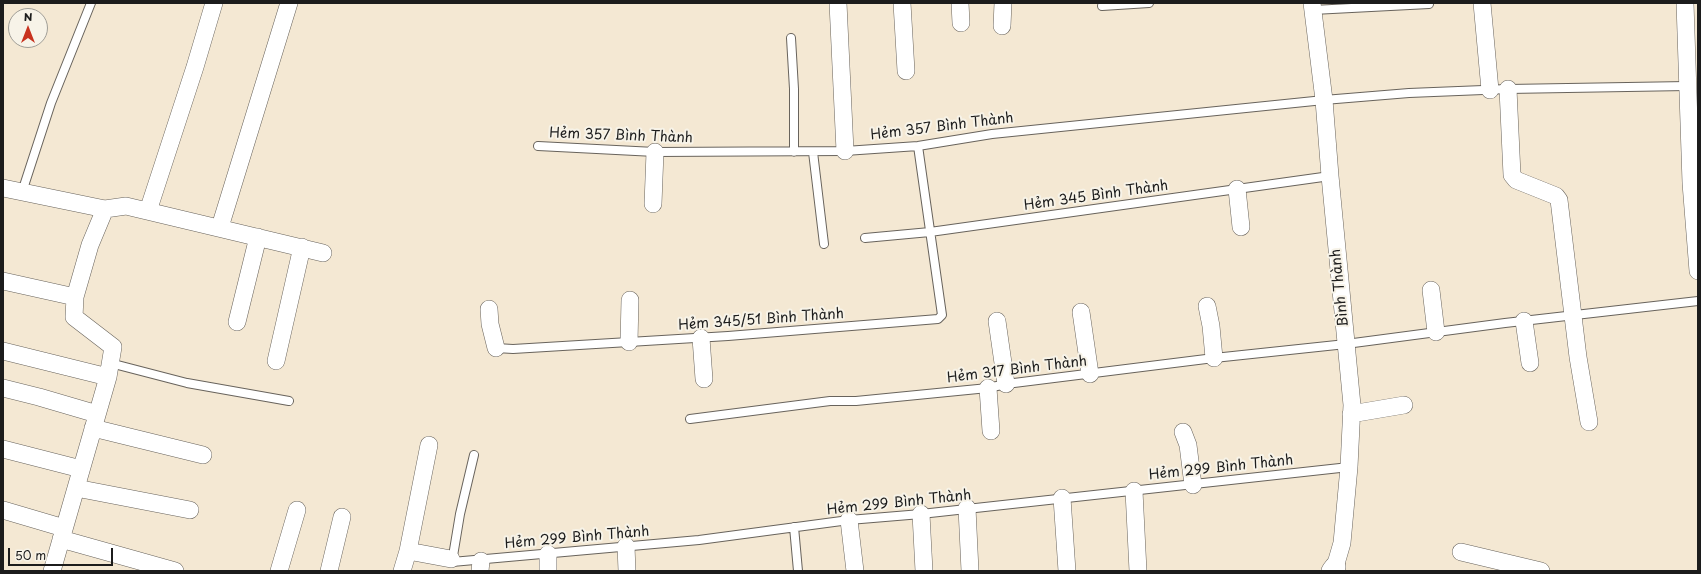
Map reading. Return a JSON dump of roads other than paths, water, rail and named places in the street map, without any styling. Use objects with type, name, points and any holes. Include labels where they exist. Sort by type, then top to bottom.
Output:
[{"type":"street","points":[[148,211],[195,67],[214,3]]},
{"type":"street","points":[[220,227],[289,3]]},
{"type":"street","points":[[838,3],[845,151]]},
{"type":"street","points":[[902,3],[906,71]]},
{"type":"street","points":[[960,3],[961,23]]},
{"type":"street","points":[[1002,26],[1003,3]]},
{"type":"street","points":[[1482,3],[1490,90]]},
{"type":"street","points":[[1685,3],[1692,86],[1698,271]]},
{"type":"street","name":"Bình Thành","points":[[1313,7],[1324,100],[1351,414],[1349,467],[1342,543],[1333,569]]},
{"type":"street","points":[[1508,89],[1512,175],[1516,180],[1556,196],[1559,200],[1573,315],[1589,422]]},
{"type":"street","points":[[653,204],[654,152]]},
{"type":"street","points":[[3,188],[105,210],[126,206],[323,252]]},
{"type":"street","points":[[1237,189],[1241,227]]},
{"type":"street","points":[[52,571],[109,370],[113,347],[74,317],[75,297],[90,245],[105,210]]},
{"type":"street","points":[[237,322],[258,237]]},
{"type":"street","points":[[276,361],[302,248]]},
{"type":"street","points":[[3,281],[75,297]]},
{"type":"street","points":[[1431,290],[1436,332]]},
{"type":"street","points":[[629,342],[630,300]]},
{"type":"street","points":[[1208,306],[1214,358]]},
{"type":"street","points":[[489,309],[490,324],[496,348]]},
{"type":"street","points":[[1081,312],[1090,374]]},
{"type":"street","points":[[997,321],[1006,384]]},
{"type":"street","points":[[1524,321],[1530,364]]},
{"type":"street","points":[[700,338],[704,380]]},
{"type":"street","points":[[3,351],[109,370]]},
{"type":"street","points":[[3,388],[39,397],[95,421],[203,455]]},
{"type":"street","points":[[988,388],[991,431]]},
{"type":"street","points":[[1351,414],[1404,405]]},
{"type":"street","points":[[1184,432],[1188,446],[1193,485]]},
{"type":"street","points":[[402,571],[408,551],[428,445]]},
{"type":"street","points":[[3,449],[81,469]]},
{"type":"street","points":[[76,488],[190,510]]},
{"type":"street","points":[[1134,491],[1138,571]]},
{"type":"street","points":[[1062,498],[1066,571]]},
{"type":"street","points":[[967,508],[970,571]]},
{"type":"street","points":[[3,510],[63,534],[174,571]]},
{"type":"street","points":[[280,571],[297,510]]},
{"type":"street","points":[[921,514],[924,571]]},
{"type":"street","points":[[329,571],[342,517]]},
{"type":"street","points":[[849,520],[855,571]]},
{"type":"street","points":[[626,546],[627,571]]},
{"type":"street","points":[[408,551],[451,560]]},
{"type":"street","points":[[1460,552],[1541,571]]},
{"type":"street","points":[[548,554],[548,571]]},
{"type":"lane","points":[[22,192],[51,103],[91,3]]},
{"type":"lane","points":[[1102,6],[1149,3]]},
{"type":"lane","points":[[1313,7],[1429,4]]},
{"type":"lane","points":[[791,38],[794,89],[794,152]]},
{"type":"lane","name":"Hẻm 357 Bình Thành","points":[[538,146],[654,152],[845,151],[918,146],[992,134],[1324,100],[1409,93],[1508,89],[1692,86]]},
{"type":"lane","points":[[918,146],[930,232]]},
{"type":"lane","points":[[813,152],[824,244]]},
{"type":"lane","name":"Hẻm 345 Bình Thành","points":[[865,238],[930,232],[1330,176]]},
{"type":"lane","name":"Hẻm 345/51 Bình Thành","points":[[496,348],[513,349],[700,338],[938,319],[942,315],[930,232]]},
{"type":"lane","name":"Hẻm 317 Bình Thành","points":[[690,419],[830,401],[856,401],[988,388],[1006,384],[1214,358],[1346,344],[1573,315],[1698,301]]},
{"type":"lane","points":[[109,370],[289,401]]},
{"type":"lane","points":[[451,560],[474,455]]},
{"type":"lane","name":"Hẻm 299 Bình Thành","points":[[451,560],[480,566],[548,554],[699,540],[849,520],[921,514],[1349,467]]},
{"type":"lane","points":[[794,528],[798,571]]}]
